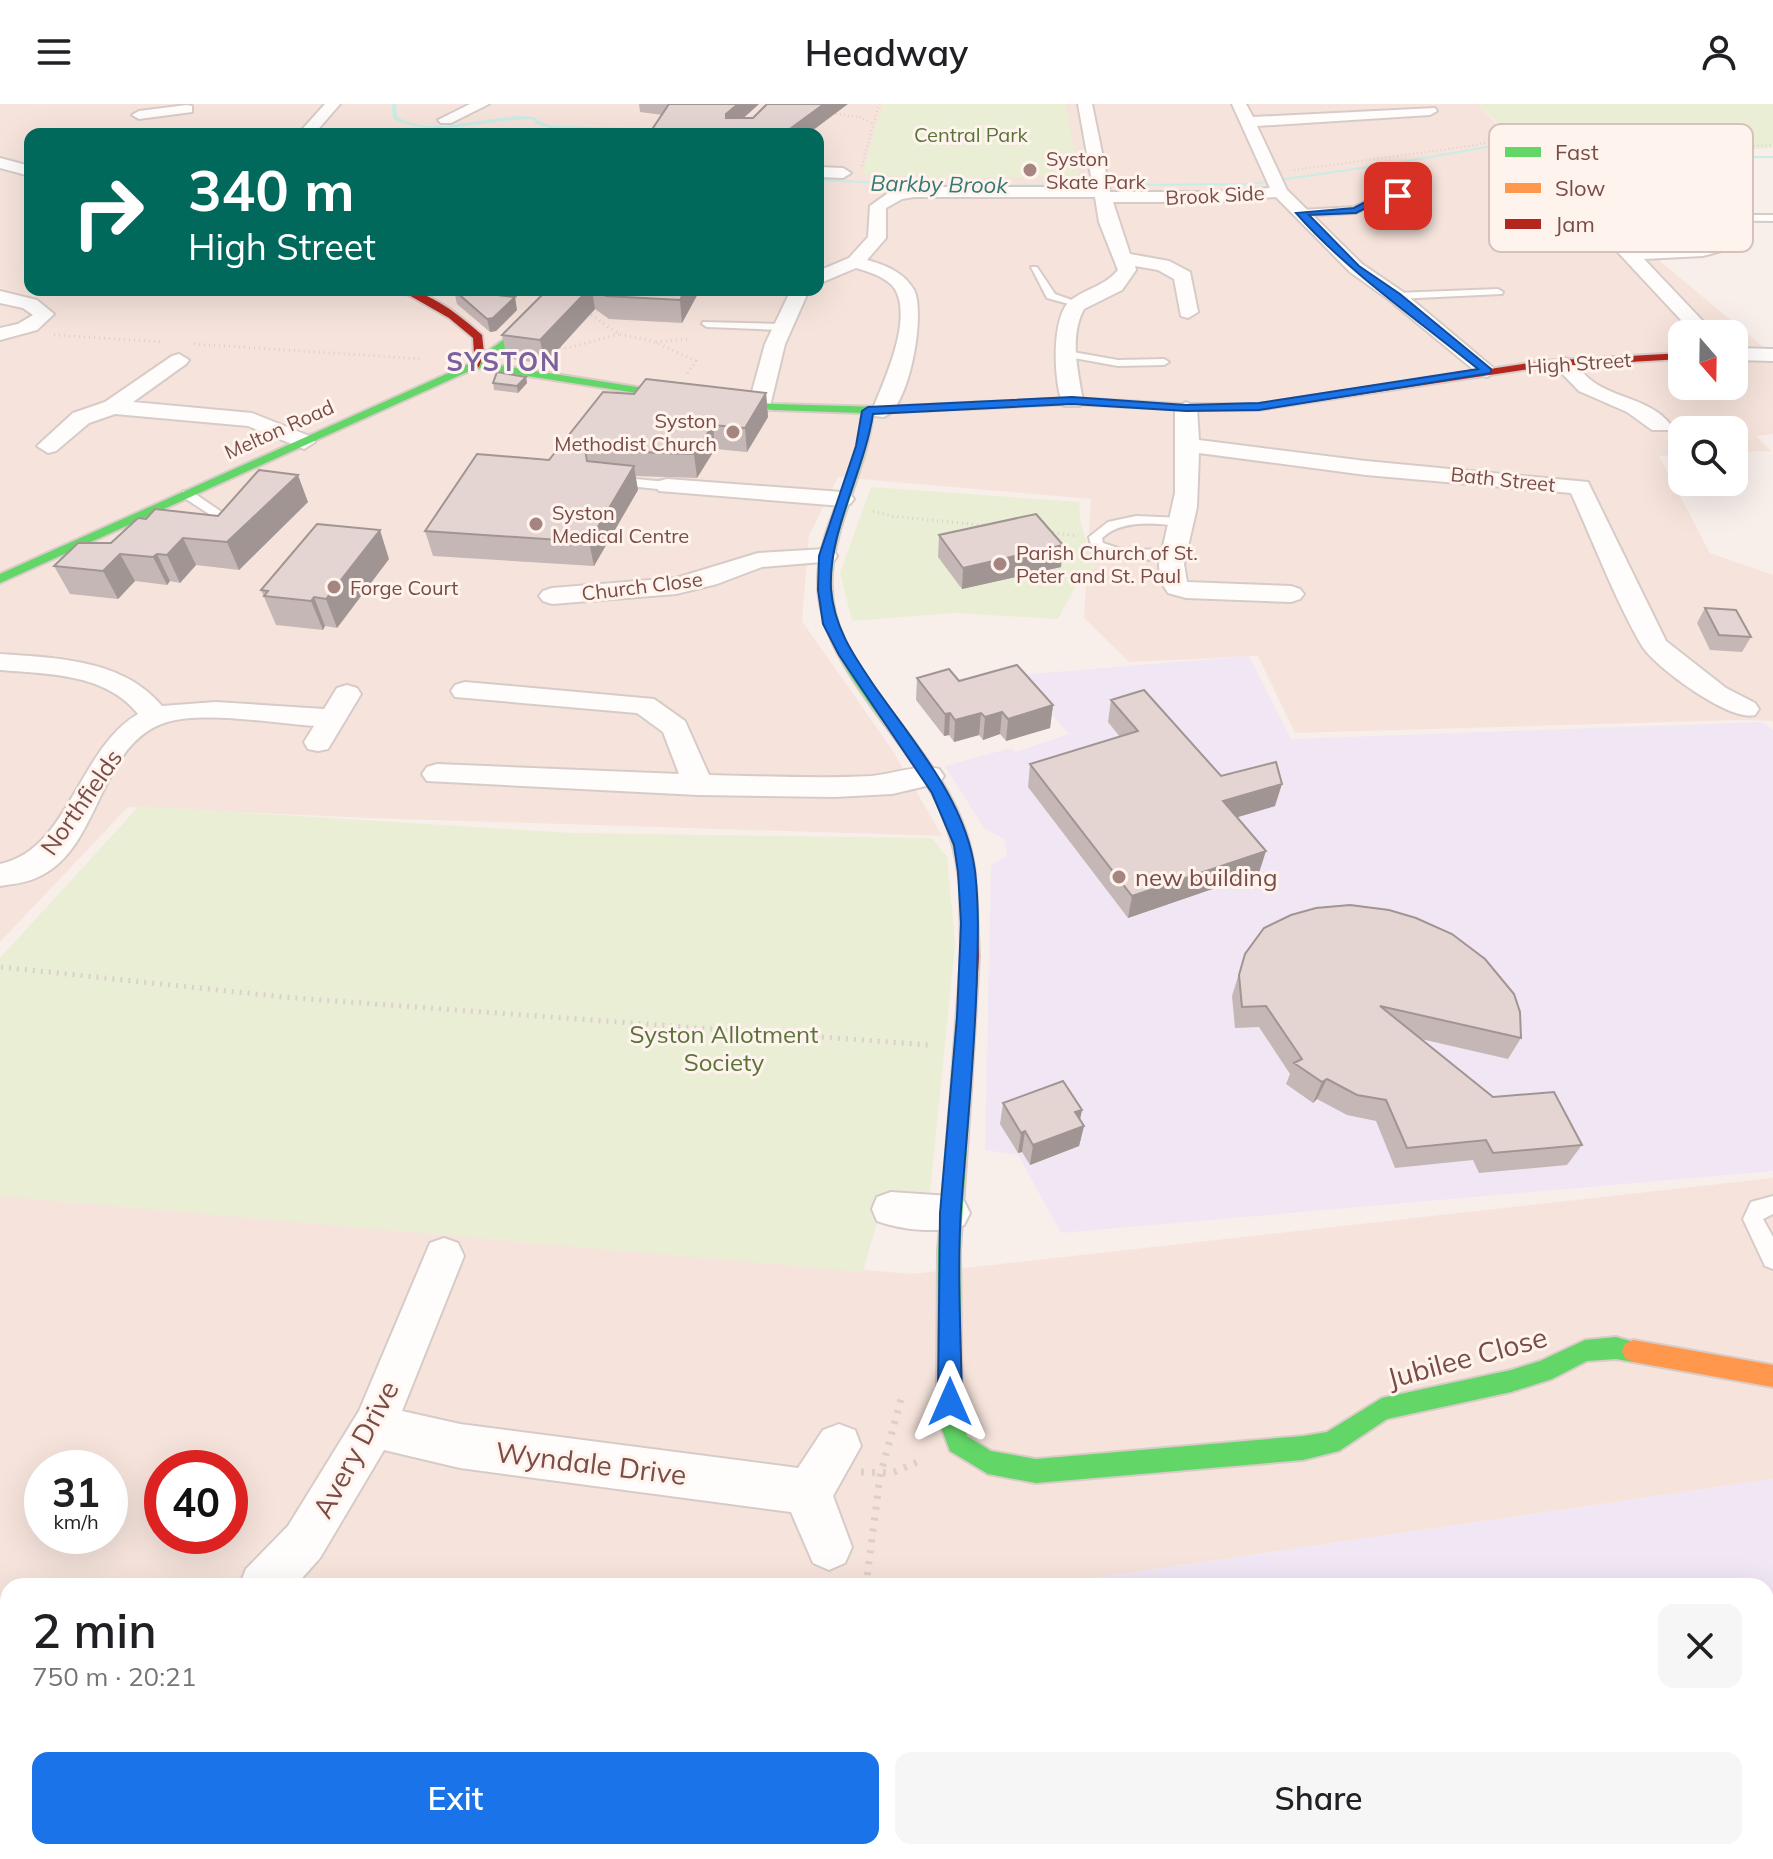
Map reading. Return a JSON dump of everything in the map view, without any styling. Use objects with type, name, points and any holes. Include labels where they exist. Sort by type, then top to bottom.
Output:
[{"type":"street","points":[[311,128],[333,104]]},
{"type":"street","points":[[1072,401],[1067,325],[1076,305],[1115,286],[1125,265],[1108,222],[1085,104]]},
{"type":"street","points":[[1239,104],[1280,192],[1356,268],[1396,296],[1487,371]]},
{"type":"street","points":[[139,115],[162,108],[187,109]]},
{"type":"street","points":[[1248,122],[1431,112]]},
{"type":"street","points":[[0,163],[24,169]]},
{"type":"street","name":"Brook Side","points":[[855,262],[877,238],[878,206],[897,195],[914,192],[1101,188],[1213,197],[1280,192]]},
{"type":"street","points":[[1630,254],[1665,252]]},
{"type":"street","points":[[1630,254],[1692,320]]},
{"type":"street","points":[[824,275],[855,262],[880,269],[904,290],[909,307],[909,326],[900,366],[875,411],[842,499],[825,556],[825,590],[830,624],[846,655],[929,776],[953,819],[967,872],[970,923],[964,1047],[950,1213],[950,1402],[953,1436]]},
{"type":"street","points":[[1125,265],[1175,270],[1183,276],[1192,296],[1166,300]]},
{"type":"street","points":[[416,296],[453,316],[478,337],[479,353],[475,365]]},
{"type":"street","name":"Melton Road","points":[[0,579],[475,365],[506,343],[549,296]]},
{"type":"street","points":[[759,406],[782,327],[797,296]]},
{"type":"street","points":[[0,297],[30,304],[44,314],[41,320],[7,333]]},
{"type":"street","points":[[48,446],[81,418],[113,407],[179,349]]},
{"type":"street","points":[[1748,354],[1773,355]]},
{"type":"street","name":"High Street","points":[[475,365],[673,397],[759,406],[875,411],[1072,401],[1186,408],[1259,407],[1487,371],[1668,357]]},
{"type":"street","points":[[1562,363],[1586,387],[1635,407],[1660,425]]},
{"type":"street","points":[[113,407],[252,420],[304,442]]},
{"type":"street","points":[[1186,408],[1189,445],[1183,522],[1173,553],[1171,580],[1177,588],[1291,594]]},
{"type":"street","name":"Bath Street","points":[[1189,445],[1366,468],[1580,487],[1655,645],[1716,694],[1745,709]]},
{"type":"street","points":[[667,486],[842,499]]},
{"type":"street","name":"Church Close","points":[[552,596],[676,586],[708,579],[758,560],[825,556]]},
{"type":"street","points":[[4,663],[29,639]]},
{"type":"street","points":[[4,663],[61,668],[128,686],[145,700],[155,716],[219,712],[332,718]]},
{"type":"street","points":[[465,691],[644,705],[675,727],[698,785]]},
{"type":"street","name":"Northfields","points":[[0,875],[27,869],[54,850],[69,830],[90,783],[109,757],[134,729],[155,716]]},
{"type":"street","points":[[437,774],[698,785],[897,785],[929,776]]},
{"type":"street","points":[[891,1209],[950,1213]]},
{"type":"street","name":"Avery Drive","points":[[270,1578],[304,1542],[374,1426],[444,1256]]},
{"type":"street","name":"Jubilee Close","points":[[953,1436],[968,1451],[987,1461],[1008,1469],[1036,1471],[1331,1443],[1382,1409],[1511,1381],[1544,1371],[1585,1351],[1616,1348],[1773,1376]]},
{"type":"street","name":"Wyndale Drive","points":[[374,1426],[460,1446],[824,1468]]},
{"type":"street","points":[[824,1468],[817,1524],[829,1547]]},
{"type":"street","points":[[0,1815],[0,1848]]},
{"type":"lane","points":[[1301,213],[1356,210],[1378,199],[1419,193]]},
{"type":"lane","points":[[1753,218],[1773,218]]},
{"type":"lane","points":[[1034,269],[1051,296],[1076,305]]},
{"type":"lane","points":[[1396,296],[1498,292]]},
{"type":"lane","points":[[707,324],[782,327]]},
{"type":"lane","points":[[1067,354],[1118,363],[1164,362]]},
{"type":"lane","points":[[596,479],[667,486]]},
{"type":"lane","points":[[187,494],[233,524]]},
{"type":"lane","points":[[1173,553],[1120,553],[1097,545],[1095,537],[1100,531],[1126,522],[1183,522]]},
{"type":"lane","points":[[1773,1205],[1758,1208],[1753,1219],[1773,1259]]},
{"type":"path","points":[[860,117],[878,106]]},
{"type":"path","points":[[831,173],[860,175],[878,106]]},
{"type":"path","points":[[815,112],[860,117],[873,124]]},
{"type":"path","points":[[564,296],[619,334],[655,342],[696,361],[673,397]]},
{"type":"path","points":[[7,333],[179,349],[475,365]]},
{"type":"path","points":[[506,343],[568,348],[619,334]]},
{"type":"path","points":[[655,342],[689,339]]},
{"type":"path","points":[[842,499],[892,516],[1001,527]]},
{"type":"path","points":[[1048,532],[1095,537]]},
{"type":"path","points":[[1,967],[294,998],[964,1047]]},
{"type":"path","points":[[824,1468],[880,1476],[909,1469],[953,1436]]},
{"type":"path","points":[[867,1578],[880,1476]]},
{"type":"shaded area","points":[[0,104],[1478,104],[1497,124],[1489,124],[1489,252],[1649,252],[1731,320],[1668,320],[1668,400],[1748,400],[1748,334],[1773,355],[1773,434],[1756,436],[1771,451],[1748,452],[1748,416],[1668,416],[1668,455],[1659,456],[1668,473],[1668,496],[1680,496],[1710,553],[1773,575],[1773,721],[1295,733],[1258,656],[1129,662],[1084,618],[1091,499],[838,477],[809,536],[802,621],[893,751],[942,836],[369,818],[128,807],[0,942]]},
{"type":"shaded area","points":[[1249,656],[1291,739],[1762,722],[1773,730],[1773,1171],[1061,1233],[1018,1155],[985,1150],[991,866],[1007,855],[1004,839],[984,828],[945,766],[1011,748],[1015,752],[1069,734],[1018,675]]},
{"type":"shaded area","points":[[1773,1178],[1773,1479],[1093,1578],[0,1578],[0,1191],[911,1274]]},
{"type":"shaded area","points":[[1773,1479],[1773,1578],[1093,1578]]},
{"type":"green space","name":"Central Park","points":[[883,104],[1065,104],[1079,176],[952,178],[862,174]]},
{"type":"green space","points":[[1478,104],[1773,104],[1773,148],[1753,149],[1753,124],[1498,124]]},
{"type":"green space","points":[[871,487],[1079,502],[1081,524],[1095,567],[1079,580],[1058,619],[953,613],[852,621],[840,573]]},
{"type":"green space","name":"Syston Allotment Society","points":[[139,806],[572,833],[932,838],[947,857],[955,944],[930,1192],[886,1191],[863,1272],[0,1196],[0,958]]},
{"type":"building","points":[[669,104],[738,104],[726,114],[726,118],[753,118],[767,104],[824,104],[791,128],[653,128]]},
{"type":"building","points":[[461,296],[515,297],[493,318],[487,319]]},
{"type":"building","points":[[541,296],[582,296],[540,340],[502,335]]},
{"type":"building","points":[[606,296],[682,296],[680,300]]},
{"type":"building","points":[[497,372],[526,377],[517,386],[493,383]]},
{"type":"building","points":[[646,379],[766,393],[745,428],[713,425],[694,454],[585,450],[587,461],[634,466],[589,542],[425,531],[477,454],[549,460],[603,392],[634,394]]},
{"type":"building","points":[[259,470],[298,475],[227,542],[183,538],[167,555],[120,554],[103,571],[54,566],[78,543],[111,543],[138,518],[146,519],[155,509],[218,516]]},
{"type":"building","points":[[1036,514],[1063,545],[963,568],[939,535]]},
{"type":"building","points":[[317,524],[380,530],[326,599],[314,597],[311,601],[264,596],[268,591],[261,590]]},
{"type":"building","points":[[1705,608],[1736,610],[1751,637],[1719,635]]},
{"type":"building","points":[[1017,665],[1053,705],[1008,719],[1002,712],[985,717],[981,713],[955,720],[950,713],[945,714],[917,678],[949,669],[959,681]]},
{"type":"building","points":[[1144,690],[1221,776],[1276,762],[1282,784],[1223,801],[1266,851],[1132,896],[1030,764],[1138,731],[1111,700]]},
{"type":"building","points":[[1350,905],[1389,910],[1416,918],[1452,934],[1485,959],[1514,994],[1520,1012],[1521,1038],[1380,1006],[1493,1097],[1554,1092],[1582,1145],[1493,1153],[1486,1140],[1407,1148],[1386,1100],[1357,1095],[1327,1079],[1322,1082],[1294,1063],[1302,1059],[1266,1006],[1242,1007],[1239,975],[1245,954],[1264,928],[1291,915],[1316,908]]},
{"type":"building","points":[[1063,1081],[1082,1110],[1075,1112],[1084,1126],[1033,1145],[1025,1131],[1021,1133],[1003,1103]]},
{"type":"waterway","name":"Barkby Brook","points":[[394,104],[395,118],[426,127],[534,118],[551,127],[596,128]]},
{"type":"waterway","name":"Barkby Brook","points":[[824,180],[945,186],[1251,184],[1489,147]]},
{"type":"waterway","name":"Barkby Brook","points":[[1753,157],[1773,157]]},
{"type":"traffic: fast","points":[[0,579],[475,365],[506,343],[550,296]]},
{"type":"traffic: fast","points":[[475,365],[688,398],[774,407],[881,410],[1072,401],[1192,407]]},
{"type":"traffic: fast","points":[[868,411],[858,465],[834,528],[826,560],[827,609],[836,636],[849,660],[935,784],[957,832],[968,885]]},
{"type":"traffic: fast","points":[[961,1090],[949,1250],[950,1419],[958,1443],[988,1462],[1036,1471],[1303,1448],[1331,1443],[1382,1409],[1511,1381],[1544,1371],[1585,1351],[1616,1348],[1633,1351]]},
{"type":"traffic: slow","points":[[1633,1351],[1773,1376]]},
{"type":"traffic: jam","points":[[416,296],[453,316],[478,337],[479,353],[475,365]]},
{"type":"traffic: jam","points":[[1192,407],[1259,407],[1543,364],[1668,357]]},
{"type":"traffic: jam","points":[[961,1090],[970,956],[968,885]]},
{"type":"place","name":"Syston Skate Park","points":[[1030,170]]},
{"type":"place","name":"Syston Methodist Church","points":[[733,432]]},
{"type":"place","name":"Syston Medical Centre","points":[[536,524]]},
{"type":"place","name":"Parish Church of St. Peter and St. Paul","points":[[1000,564]]},
{"type":"place","name":"Forge Court","points":[[334,587]]},
{"type":"place","name":"new building","points":[[1119,877]]},
{"type":"district","name":"SYSTON","points":[[504,361]]},
{"type":"route","points":[[950,1402],[950,1213],[966,1017],[970,923],[967,872],[962,845],[940,792],[846,655],[830,624],[825,590],[825,556],[862,446],[868,411],[1072,401],[1186,408],[1259,407],[1487,371],[1437,333],[1396,296],[1356,268],[1301,213],[1356,210],[1378,199],[1398,196]]}]
